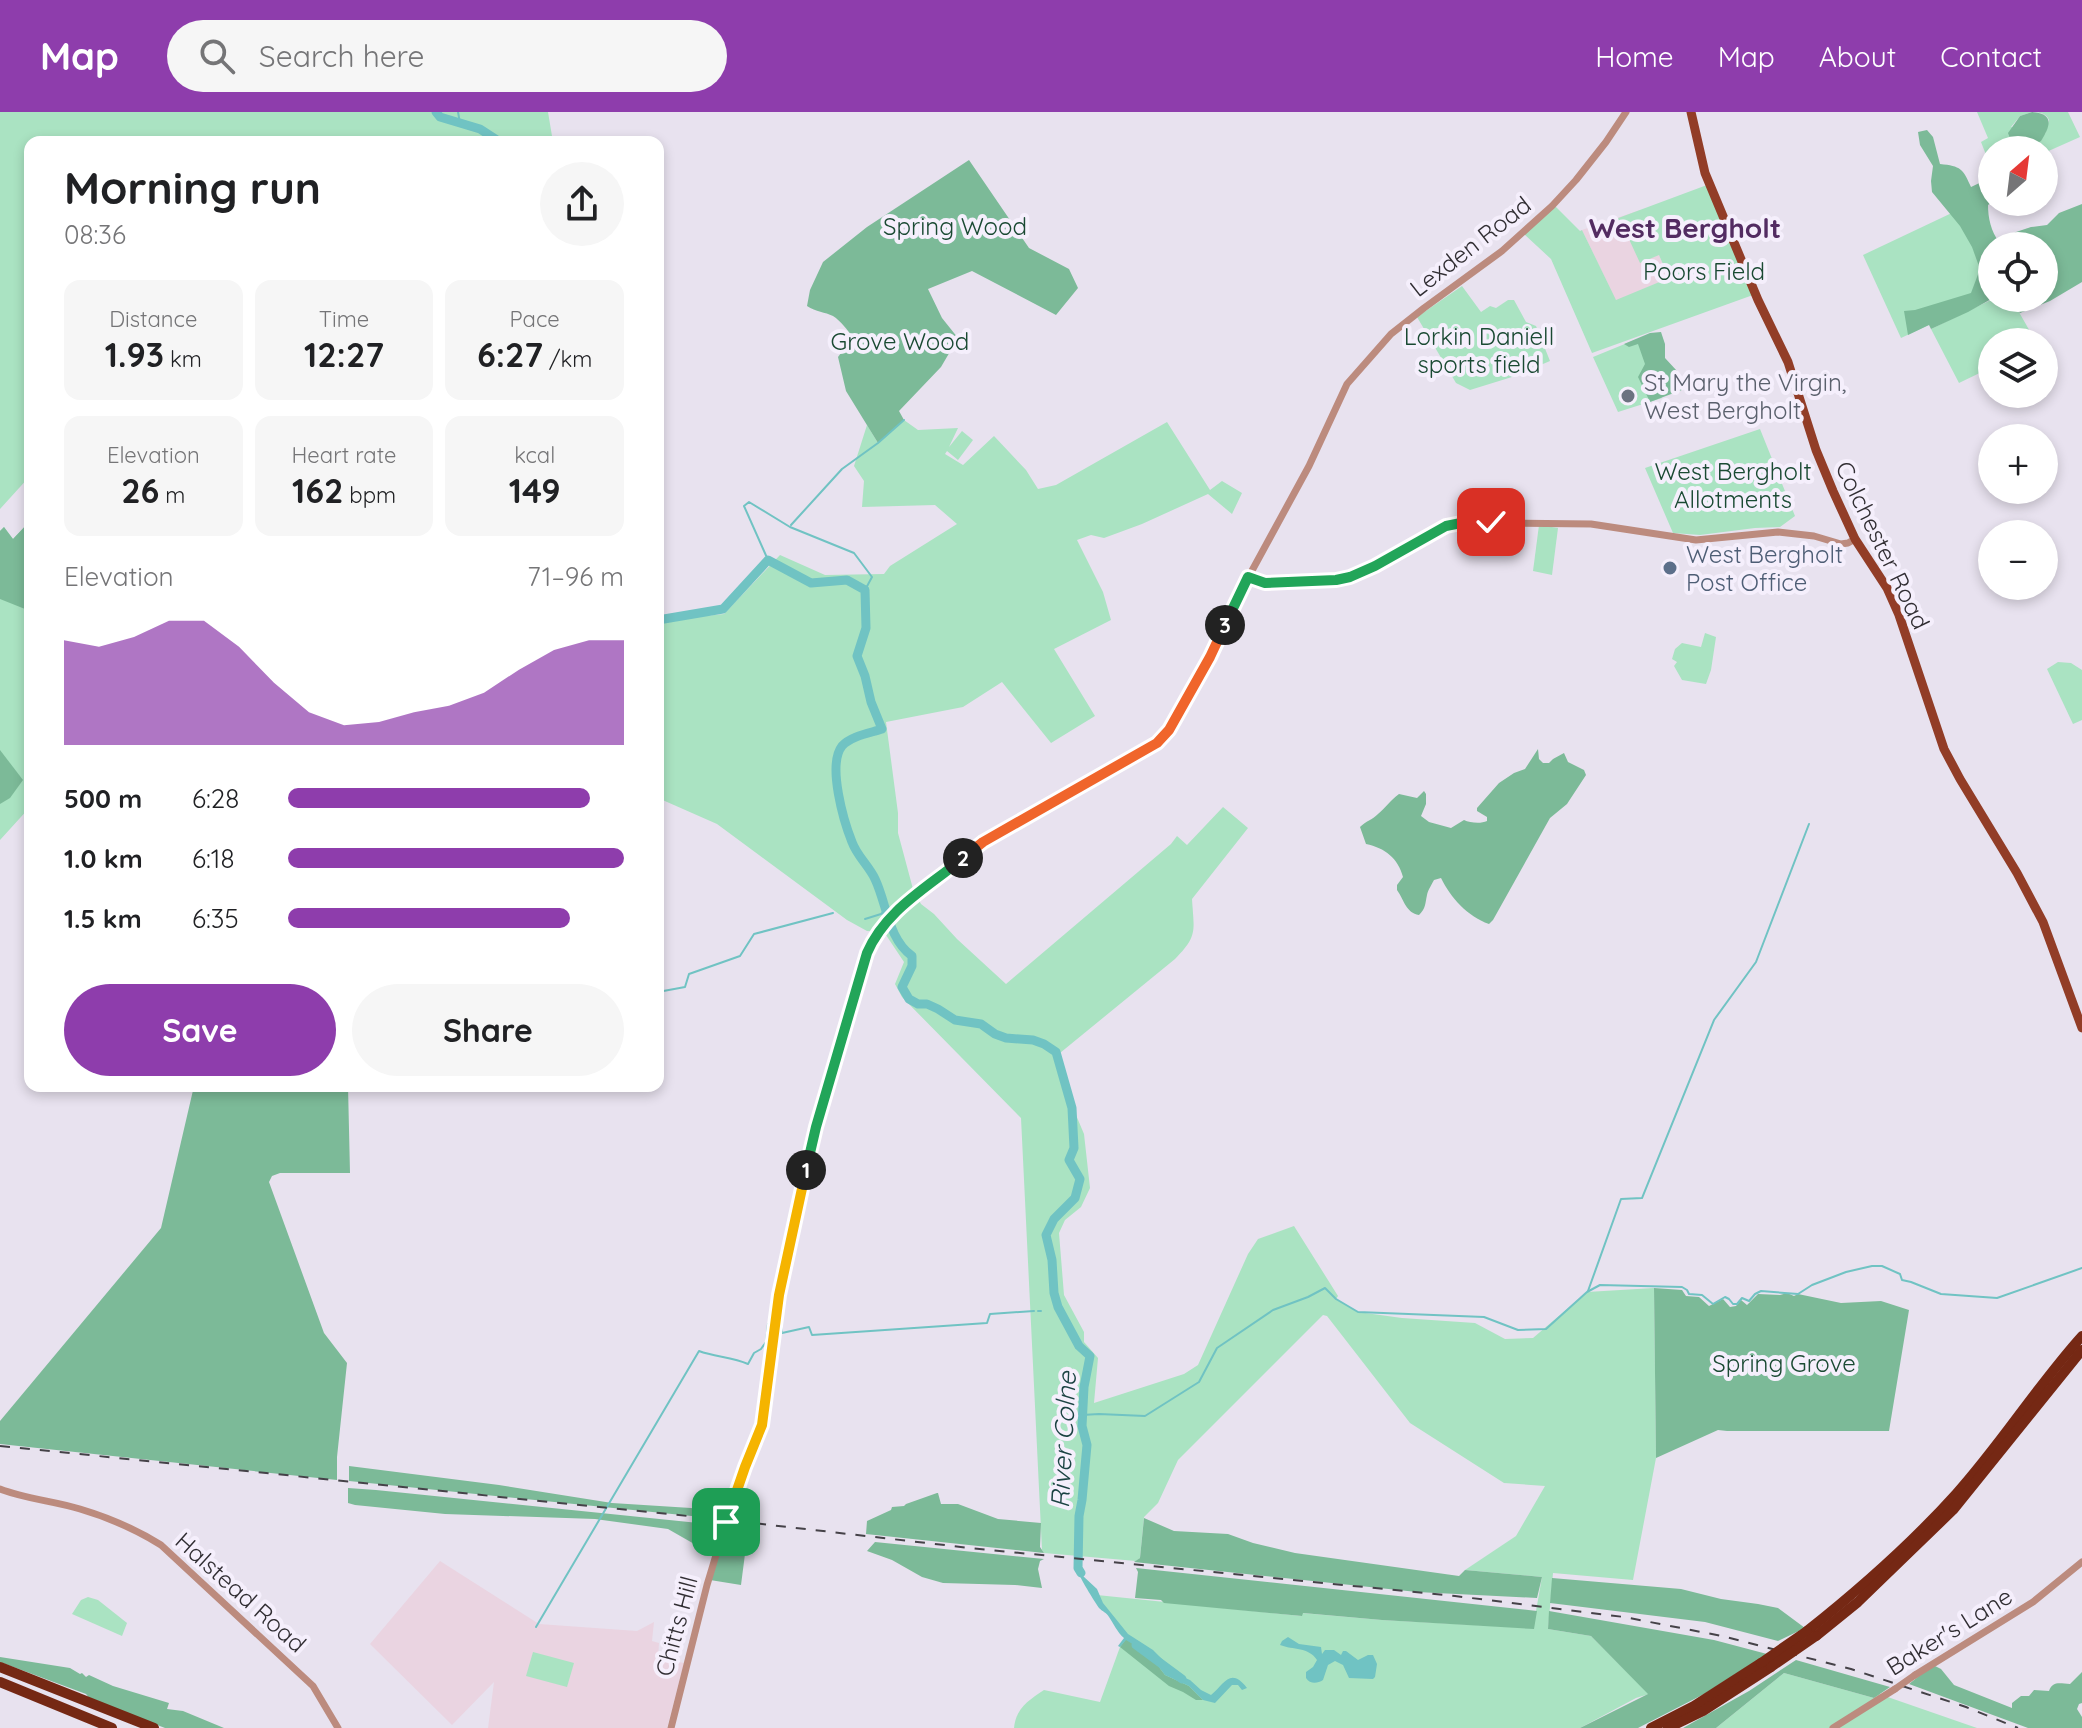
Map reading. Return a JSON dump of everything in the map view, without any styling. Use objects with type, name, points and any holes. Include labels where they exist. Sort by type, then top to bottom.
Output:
[{"type":"highway","points":[[1812,1633],[1957,1493],[2082,1336]]},
{"type":"highway","points":[[1668,1728],[1703,1711],[1858,1602],[1953,1510],[2082,1350]]},
{"type":"highway","points":[[1651,1728],[1766,1665]]},
{"type":"highway","points":[[1,1668],[154,1728]]},
{"type":"highway","points":[[0,1682],[112,1728]]},
{"type":"main road","name":"Colchester Road","points":[[1691,112],[1705,173],[1758,300],[1788,362],[1816,450],[1855,539],[1887,588],[1899,615],[1944,749],[2043,922],[2082,1028]]},
{"type":"street","name":"Lexden Road","points":[[879,930],[911,898],[983,842],[1157,743],[1169,730],[1309,466],[1347,384],[1391,334],[1502,251],[1552,206],[1606,142],[1626,112]]},
{"type":"street","points":[[1248,577],[1265,583],[1350,577],[1433,532],[1471,521],[1591,524],[1696,540],[1767,532],[1805,534],[1841,544],[1855,539]]},
{"type":"street","name":"Chitts Hill","points":[[671,1728],[707,1585],[726,1522],[762,1425],[779,1295],[816,1127],[867,953],[879,930]]},
{"type":"street","name":"Halstead Road","points":[[0,1489],[87,1511],[161,1545],[313,1686],[338,1728]]},
{"type":"street","name":"Baker's Lane","points":[[1833,1728],[2033,1602],[2082,1562]]},
{"type":"shaded area","points":[[1640,210],[1669,278],[1616,301],[1582,230]]},
{"type":"shaded area","points":[[440,1561],[539,1624],[637,1631],[654,1622],[652,1641],[659,1643],[658,1658],[684,1663],[667,1728],[488,1728],[494,1682],[452,1725],[370,1644]]},
{"type":"shaded area","points":[[1074,1562],[1079,1562],[1083,1576],[1097,1589],[1103,1603],[1128,1634],[1153,1650],[1169,1671],[1190,1680],[1211,1695],[1232,1678],[1247,1688],[1242,1690],[1238,1685],[1232,1685],[1215,1703],[1203,1700],[1189,1686],[1165,1675],[1149,1654],[1126,1640],[1118,1646],[1124,1638],[1108,1615],[1099,1608]]},
{"type":"shaded area","points":[[1288,1637],[1299,1644],[1321,1647],[1322,1654],[1325,1650],[1334,1650],[1341,1655],[1346,1651],[1358,1660],[1373,1655],[1377,1664],[1375,1677],[1349,1678],[1343,1665],[1335,1661],[1328,1665],[1323,1680],[1316,1683],[1310,1681],[1306,1678],[1306,1672],[1317,1660],[1305,1651],[1280,1645]]},
{"type":"green space","points":[[0,112],[548,112],[552,136],[24,136],[24,483],[0,509]]},
{"type":"green space","points":[[1977,112],[2032,112],[2020,116],[2011,127],[2045,134],[2049,120],[2045,115],[2034,112],[2068,112],[2080,137],[2058,147],[2058,136],[1987,136]]},
{"type":"green space","points":[[2032,112],[2044,115],[2048,121],[2044,136],[2009,136],[2008,133],[2020,116]]},
{"type":"green space","points":[[1927,130],[1933,137],[1940,164],[1960,170],[1971,187],[1978,184],[1978,216],[1989,216],[1994,232],[1978,232],[1978,264],[1960,226],[1932,192],[1933,166],[1920,145],[1918,132]]},
{"type":"green space","points":[[969,160],[1029,248],[1069,269],[1078,288],[1056,315],[972,271],[928,289],[942,318],[958,338],[941,367],[899,411],[904,420],[878,443],[846,391],[838,357],[853,337],[833,316],[807,306],[810,290],[823,262],[867,227]]},
{"type":"green space","name":"Poors Field","points":[[1707,185],[1753,295],[1592,353],[1551,259],[1524,234],[1555,206],[1582,230],[1616,300],[1669,278],[1659,255],[1640,263],[1628,237],[1621,240],[1613,220]]},
{"type":"green space","points":[[1975,202],[1987,232],[1978,232],[1978,302],[1901,338],[1863,255]]},
{"type":"green space","points":[[2082,204],[2082,282],[2058,296],[2058,232],[2016,232],[2047,225],[2059,213]]},
{"type":"green space","points":[[1978,274],[1978,306],[1931,329],[1929,325],[1908,335],[1904,311],[1971,293]]},
{"type":"green space","name":"Lorkin Daniell sports field","points":[[1462,286],[1481,312],[1490,306],[1496,308],[1508,300],[1514,300],[1526,322],[1536,326],[1550,361],[1470,390],[1456,383],[1417,317]]},
{"type":"green space","points":[[1978,306],[1978,312],[2019,312],[2028,328],[1978,328],[1978,374],[1959,383],[1931,329]]},
{"type":"green space","points":[[1661,332],[1665,358],[1677,371],[1671,383],[1695,381],[1695,385],[1650,402],[1638,377],[1645,364],[1638,344],[1629,347],[1624,344],[1650,333]]},
{"type":"green space","points":[[1637,339],[1662,398],[1618,412],[1593,357]]},
{"type":"green space","points":[[904,420],[918,430],[958,428],[949,447],[962,431],[973,440],[958,460],[947,451],[945,454],[963,465],[994,436],[1026,470],[1038,489],[1056,485],[1167,422],[1210,490],[1222,481],[1242,493],[1232,514],[1208,494],[1104,538],[1091,535],[1077,540],[1103,592],[1111,620],[1054,649],[1095,716],[1051,743],[1002,682],[963,707],[886,722],[898,833],[913,889],[921,904],[1006,984],[1177,836],[1187,845],[1223,807],[1248,828],[1192,899],[1193,932],[1188,944],[1175,959],[1060,1053],[1084,1134],[1090,1188],[1081,1207],[1065,1220],[1059,1233],[1064,1295],[1084,1332],[1084,1342],[1098,1358],[1094,1403],[1184,1374],[1198,1365],[1248,1254],[1258,1239],[1294,1226],[1338,1296],[1336,1299],[1358,1312],[1475,1323],[1505,1339],[1533,1338],[1587,1292],[1654,1288],[1656,1458],[1633,1580],[1553,1573],[1548,1629],[1591,1636],[1649,1694],[1580,1728],[1014,1728],[1020,1710],[1044,1690],[1100,1702],[1120,1647],[1126,1639],[1097,1595],[1301,1616],[1302,1613],[1533,1628],[1542,1577],[1465,1570],[1516,1536],[1545,1486],[1504,1483],[1410,1423],[1327,1316],[1323,1315],[1178,1460],[1158,1503],[1144,1517],[1140,1558],[1136,1561],[1044,1553],[1042,1550],[1021,1118],[902,997],[895,984],[904,962],[884,932],[867,931],[847,920],[717,824],[664,801],[664,620],[724,614],[780,555],[825,575],[884,574],[890,566],[957,524],[935,505],[862,507],[864,481],[854,466],[867,425],[878,443]]},
{"type":"green space","name":"West Bergholt Allotments","points":[[1760,429],[1795,516],[1780,527],[1700,535],[1673,533],[1645,468]]},
{"type":"green space","points":[[1539,525],[1558,528],[1552,575],[1533,571]]},
{"type":"green space","points":[[4,527],[13,539],[24,527],[24,814],[0,840],[0,531]]},
{"type":"green space","points":[[4,527],[13,539],[24,527],[24,609],[0,599],[0,531]]},
{"type":"green space","points":[[1705,633],[1716,637],[1706,684],[1682,680],[1674,666],[1677,662],[1672,659],[1675,649],[1682,643],[1701,647]]},
{"type":"green space","points":[[2058,662],[2071,663],[2082,670],[2082,720],[2073,724],[2047,669]]},
{"type":"green space","points":[[1538,749],[1539,759],[1543,763],[1549,763],[1564,753],[1568,762],[1584,770],[1586,775],[1567,804],[1550,818],[1493,920],[1489,924],[1467,911],[1441,878],[1434,880],[1419,915],[1411,912],[1397,890],[1403,877],[1398,864],[1385,851],[1366,844],[1360,827],[1399,794],[1417,798],[1424,791],[1426,804],[1421,816],[1429,822],[1451,828],[1464,820],[1476,823],[1487,821],[1487,817],[1477,808],[1499,783],[1525,769]]},
{"type":"green space","points":[[0,750],[23,780],[10,798],[0,804]]},
{"type":"green space","points":[[193,1092],[348,1092],[350,1173],[280,1173],[272,1176],[269,1182],[324,1333],[347,1363],[337,1480],[0,1444],[0,1421],[161,1228]]},
{"type":"green space","name":"Spring Grove","points":[[1654,1288],[1682,1290],[1686,1296],[1699,1297],[1709,1306],[1723,1299],[1730,1307],[1741,1300],[1747,1305],[1758,1294],[1787,1293],[1841,1303],[1881,1301],[1909,1310],[1889,1431],[1718,1430],[1656,1458]]},
{"type":"green space","points":[[349,1466],[612,1503],[723,1512],[721,1519],[349,1481]]},
{"type":"green space","points":[[348,1488],[718,1525],[710,1553],[668,1529],[595,1519],[445,1514],[355,1505],[348,1503]]},
{"type":"green space","points":[[938,1493],[941,1504],[958,1504],[998,1519],[1041,1523],[1040,1547],[1044,1553],[866,1534],[867,1521],[892,1507],[904,1506]]},
{"type":"green space","points":[[1144,1518],[1174,1531],[1228,1534],[1295,1553],[1459,1576],[1465,1570],[1542,1577],[1537,1598],[1417,1592],[1134,1562],[1140,1558]]},
{"type":"green space","points":[[724,1542],[757,1548],[752,1554],[745,1554],[741,1585],[710,1580]]},
{"type":"green space","points":[[875,1542],[1044,1559],[1040,1561],[1038,1569],[1042,1588],[943,1583],[922,1577],[892,1560],[867,1551]]},
{"type":"green space","points":[[1136,1568],[1537,1611],[1534,1629],[1303,1613],[1302,1616],[1164,1603],[1161,1600],[1135,1598]]},
{"type":"green space","points":[[1552,1578],[1681,1589],[1758,1604],[1778,1608],[1805,1628],[1778,1641],[1705,1622],[1550,1603]]},
{"type":"green space","points":[[88,1597],[98,1600],[127,1623],[122,1636],[72,1614],[81,1600]]},
{"type":"green space","points":[[1549,1611],[1714,1640],[1767,1654],[1704,1694],[1638,1728],[1580,1728],[1648,1694],[1591,1636],[1548,1629]]},
{"type":"green space","points":[[1126,1639],[1149,1654],[1165,1675],[1189,1686],[1203,1700],[1196,1700],[1169,1686],[1120,1647]]},
{"type":"green space","points":[[533,1652],[574,1663],[567,1687],[526,1676]]},
{"type":"green space","points":[[0,1657],[70,1668],[86,1677],[89,1675],[113,1686],[169,1703],[167,1709],[183,1711],[224,1728],[165,1728],[0,1662]]},
{"type":"green space","points":[[1796,1660],[1890,1687],[1874,1698],[1784,1673],[1716,1728],[1683,1728],[1749,1691]]},
{"type":"green space","points":[[1933,1665],[1941,1669],[1954,1685],[2012,1708],[2012,1703],[2021,1696],[2029,1696],[2034,1690],[2049,1691],[2055,1684],[2070,1684],[2082,1672],[2082,1703],[2077,1709],[2082,1717],[2082,1728],[2028,1728],[1909,1684]]},
{"type":"green space","points":[[1784,1673],[1874,1698],[1879,1694],[1977,1728],[1716,1728]]},
{"type":"waterway","name":"River Colne","points":[[436,112],[440,117],[480,129],[491,136]]},
{"type":"waterway","points":[[458,112],[460,123]]},
{"type":"waterway","points":[[791,525],[842,469],[904,420]]},
{"type":"waterway","points":[[768,560],[744,506],[749,502],[790,527],[854,553],[872,577],[865,590]]},
{"type":"waterway","name":"River Colne","points":[[664,619],[723,609],[768,560],[811,583],[847,580],[865,590],[866,628],[857,656],[882,729],[855,737],[842,746],[836,779],[852,842],[875,879],[898,940],[912,956],[912,966],[902,987],[909,999],[938,1009],[955,1020],[981,1024],[1006,1038],[1033,1040],[1056,1052],[1072,1108],[1074,1148],[1069,1160],[1080,1179],[1075,1198],[1054,1219],[1046,1235],[1058,1307],[1079,1346],[1090,1356],[1084,1387],[1082,1426],[1087,1445],[1079,1516],[1078,1568],[1081,1573]]},
{"type":"waterway","points":[[1588,1291],[1621,1199],[1642,1198],[1714,1020],[1756,962],[1809,824]]},
{"type":"waterway","points":[[865,919],[885,910]]},
{"type":"waterway","points":[[664,991],[685,987],[689,974],[740,956],[754,934],[833,913]]},
{"type":"waterway","points":[[1082,1415],[1145,1416],[1199,1382],[1217,1348],[1273,1310],[1325,1288],[1336,1299],[1358,1312],[1484,1317],[1518,1330],[1546,1329],[1587,1292],[1600,1285],[1682,1287],[1689,1294],[1702,1295],[1713,1304],[1725,1297],[1737,1304],[1742,1298],[1749,1301],[1761,1291],[1798,1294],[1846,1272],[1882,1266],[1900,1274],[1902,1280],[1941,1294],[1997,1298],[2082,1268]]},
{"type":"waterway","points":[[781,1327],[782,1333],[809,1327],[812,1335],[987,1323],[990,1314],[1034,1311]]},
{"type":"waterway","points":[[536,1627],[699,1351],[748,1364],[766,1342],[768,1324]]},
{"type":"waterway","name":"River Colne","points":[[1136,1645],[1182,1679]]},
{"type":"railway","points":[[0,1446],[1455,1596],[1624,1617],[1722,1636],[1851,1669],[1966,1707],[2018,1728]]},
{"type":"place","name":"St Mary the Virgin, West Bergholt","points":[[1628,396]]},
{"type":"place","name":"West Bergholt Post Office","points":[[1670,568]]},
{"type":"district","name":"West Bergholt","points":[[1685,227]]},
{"type":"route","points":[[726,1522],[762,1425],[779,1295],[816,1127],[867,953],[882,926],[911,898],[983,842],[1157,743],[1169,730],[1210,657],[1248,577],[1265,583],[1350,577],[1446,526],[1459,522],[1491,522]]},
{"type":"park label","name":"Spring Wood","points":[[955,226]]},
{"type":"park label","name":"Grove Wood","points":[[900,341]]}]
